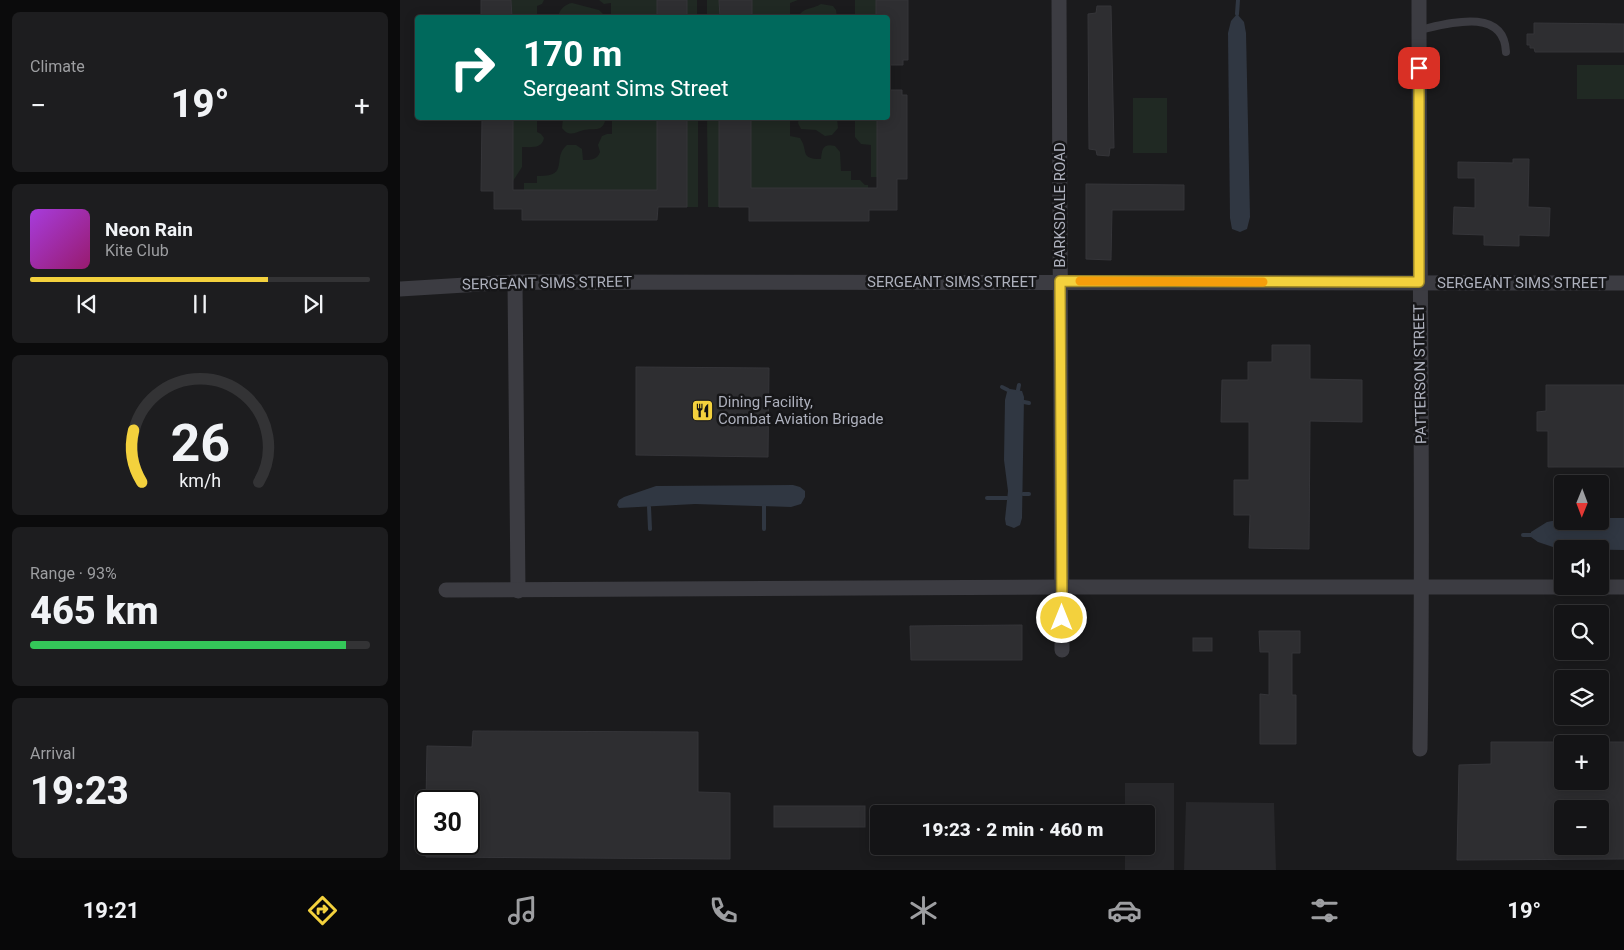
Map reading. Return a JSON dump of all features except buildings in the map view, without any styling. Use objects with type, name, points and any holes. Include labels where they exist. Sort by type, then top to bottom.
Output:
[{"type":"street","name":"BARKSDALE ROAD","points":[[1059,0],[1062,650]]},
{"type":"street","name":"PATTERSON STREET","points":[[1419,0],[1422,588],[1420,749]]},
{"type":"street","name":"SERGEANT SIMS STREET","points":[[400,289],[515,282],[1624,283]]},
{"type":"street","points":[[515,282],[518,590]]},
{"type":"street","points":[[446,590],[1624,587]]},
{"type":"lane","points":[[1419,30],[1460,21],[1479,20],[1498,32],[1505,42],[1506,52]]},
{"type":"shaded area","points":[[511,0],[544,0],[542,4],[537,6],[537,15],[512,15]]},
{"type":"shaded area","points":[[599,0],[657,0],[657,15],[611,15],[611,3],[604,4]]},
{"type":"shaded area","points":[[687,0],[697,0],[697,15],[687,15]]},
{"type":"shaded area","points":[[707,0],[719,0],[720,15],[707,15]]},
{"type":"shaded area","points":[[752,0],[798,0],[790,3],[790,15],[752,15]]},
{"type":"shaded area","points":[[855,0],[876,0],[876,15],[855,15]]},
{"type":"shaded area","points":[[572,3],[599,10],[604,15],[559,15],[567,5]]},
{"type":"shaded area","points":[[821,4],[833,6],[837,15],[800,15],[805,10]]},
{"type":"shaded area","points":[[1237,14],[1244,22],[1246,33],[1250,217],[1247,229],[1240,232],[1232,229],[1230,218],[1228,33],[1231,21]]},
{"type":"shaded area","points":[[1577,65],[1624,65],[1624,99],[1577,99]]},
{"type":"shaded area","points":[[1133,98],[1167,98],[1167,153],[1133,153]]},
{"type":"shaded area","points":[[513,120],[537,120],[537,132],[544,138],[543,142],[539,146],[522,147],[522,167],[513,181]]},
{"type":"shaded area","points":[[563,120],[605,121],[600,128],[570,134],[562,128]]},
{"type":"shaded area","points":[[612,120],[657,120],[657,190],[524,190],[524,183],[537,183],[537,176],[554,173],[557,170],[560,155],[567,145],[576,145],[582,149],[583,160],[591,160],[597,157],[600,152],[598,145],[602,136],[612,134]]},
{"type":"shaded area","points":[[687,120],[698,120],[698,207],[687,207]]},
{"type":"shaded area","points":[[707,120],[719,120],[719,207],[708,207]]},
{"type":"shaded area","points":[[751,120],[790,120],[790,136],[800,138],[807,156],[821,159],[822,152],[826,146],[835,146],[840,152],[841,171],[851,171],[851,180],[860,180],[865,185],[868,185],[868,188],[751,188]]},
{"type":"shaded area","points":[[799,120],[837,120],[838,128],[832,135],[825,136],[816,130],[801,129]]},
{"type":"shaded area","points":[[855,120],[877,120],[877,177],[871,177],[871,145],[861,144],[855,137]]},
{"type":"shaded area","points":[[1010,389],[1022,391],[1024,397],[1022,518],[1020,525],[1014,528],[1006,525],[1005,519],[1008,491],[1004,460],[1005,400]]},
{"type":"shaded area","points":[[793,485],[805,491],[805,497],[801,504],[791,507],[695,504],[619,508],[617,505],[619,500],[624,497],[656,486]]},
{"type":"shaded area","points":[[1609,518],[1624,518],[1624,550],[1609,550],[1609,540],[1554,540],[1554,547],[1538,542],[1531,537],[1531,532],[1547,522],[1554,521],[1554,530],[1609,530]]},
{"type":"shaded area","points":[[1125,783],[1174,783],[1174,870],[1125,870],[1125,855],[1155,855],[1155,805],[1125,805]]},
{"type":"shaded area","points":[[1186,802],[1274,803],[1276,870],[1184,870]]},
{"type":"waterway","points":[[1237,14],[1238,0]]},
{"type":"waterway","points":[[1018,390],[1019,385]]},
{"type":"waterway","points":[[1002,387],[1008,390]]},
{"type":"waterway","points":[[1024,402],[1029,403]]},
{"type":"waterway","points":[[1023,494],[1029,494]]},
{"type":"waterway","points":[[987,498],[1007,498]]},
{"type":"waterway","points":[[764,506],[764,529]]},
{"type":"waterway","points":[[649,507],[650,529]]},
{"type":"waterway","points":[[1523,535],[1531,535]]},
{"type":"slow traffic","points":[[1080,281],[1263,282]]},
{"type":"place","name":"Dining Facility, Combat Aviation Brigade","points":[[702,411]]},
{"type":"route","points":[[1062,618],[1060,281],[1419,282],[1419,68]]}]
